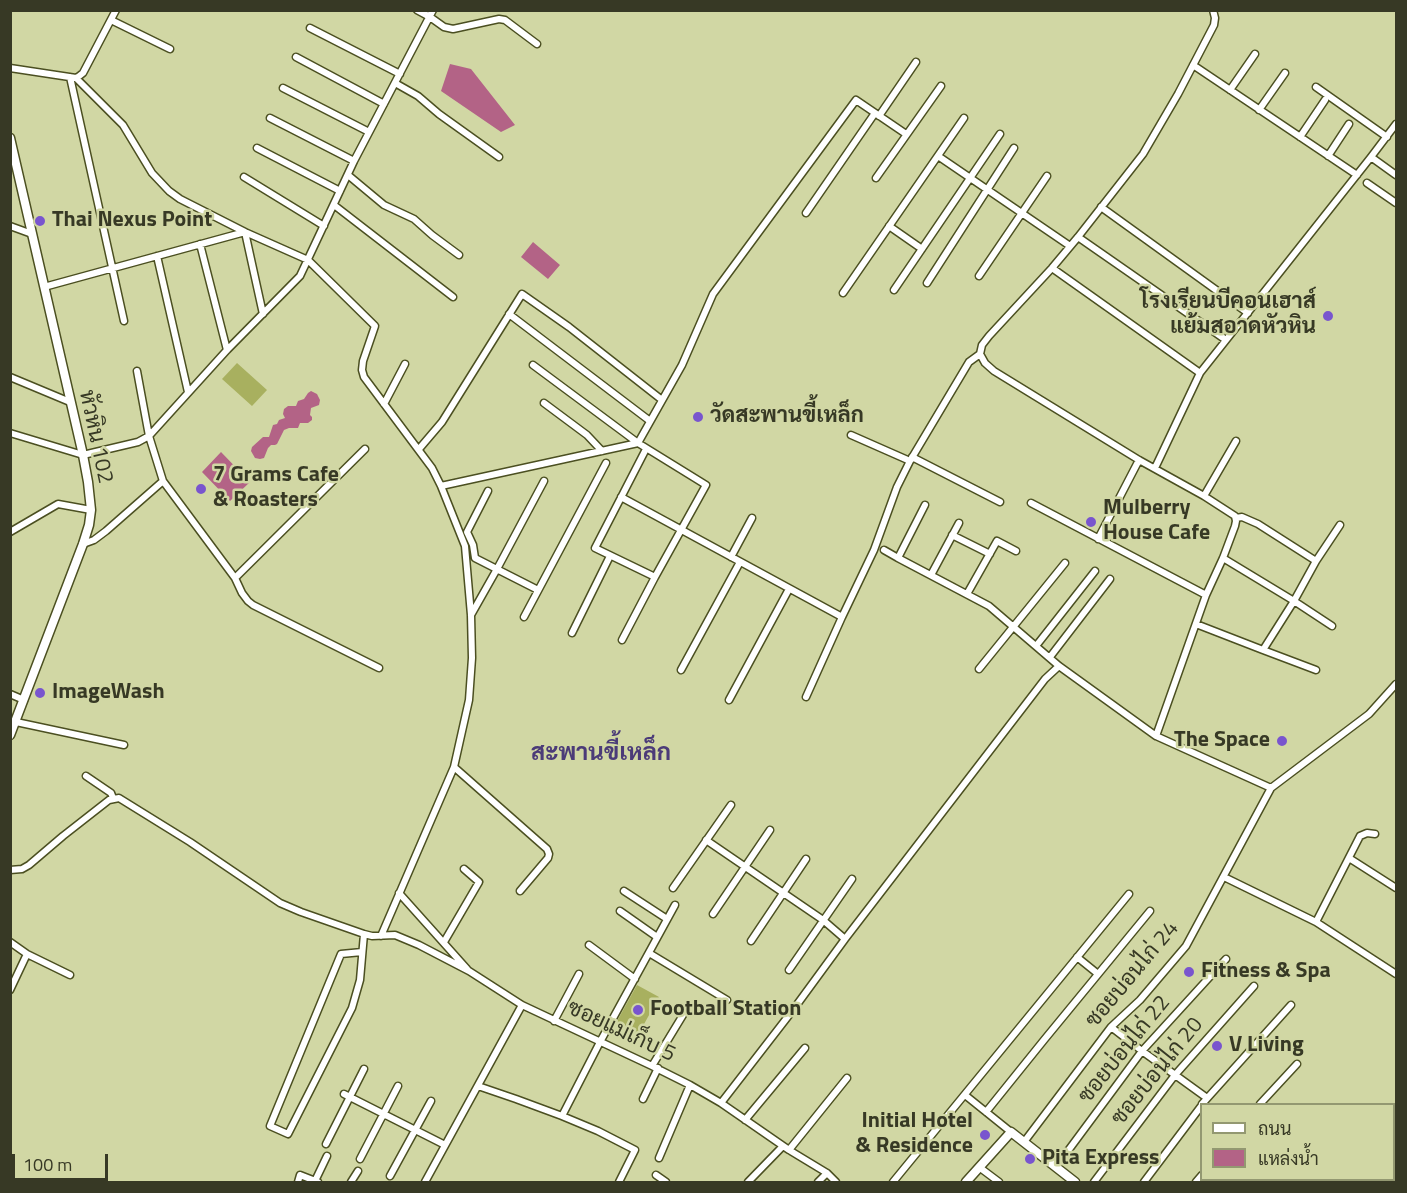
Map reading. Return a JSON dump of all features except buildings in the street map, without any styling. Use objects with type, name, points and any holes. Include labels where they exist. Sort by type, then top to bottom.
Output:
[{"type":"street","points":[[10,68],[73,77],[83,73],[116,10]]},
{"type":"street","points":[[417,10],[432,14],[444,27],[453,29],[499,19],[505,20],[537,44]]},
{"type":"street","points":[[806,698],[874,550],[897,487],[911,459],[969,362],[980,354],[982,345],[989,336],[1078,237],[1143,154],[1214,25],[1213,10]]},
{"type":"street","points":[[11,434],[83,455],[138,442],[149,436],[226,350],[300,276],[354,161],[432,14]]},
{"type":"street","points":[[111,20],[170,48]]},
{"type":"street","points":[[310,28],[400,74]]},
{"type":"street","points":[[1230,90],[1255,54]]},
{"type":"street","points":[[296,57],[384,104]]},
{"type":"street","points":[[806,213],[916,62]]},
{"type":"street","points":[[1193,65],[1356,175]]},
{"type":"street","points":[[1259,110],[1285,73]]},
{"type":"street","points":[[73,77],[123,124],[153,172],[169,192],[245,232],[308,260],[375,326],[363,361],[364,377],[432,468],[465,546],[471,615],[472,658],[469,700],[454,767],[381,936]]},
{"type":"street","points":[[73,77],[124,321]]},
{"type":"street","points":[[395,83],[418,96],[499,157]]},
{"type":"street","points":[[876,178],[941,86]]},
{"type":"street","points":[[1316,87],[1387,136]]},
{"type":"street","points":[[283,88],[369,132]]},
{"type":"street","points":[[441,486],[638,443],[682,365],[713,294],[856,100],[906,134]]},
{"type":"street","points":[[1300,137],[1325,100]]},
{"type":"street","points":[[270,118],[354,161]]},
{"type":"street","points":[[843,293],[964,118]]},
{"type":"street","points":[[1328,156],[1349,124]]},
{"type":"street","points":[[1155,468],[1200,373],[1396,124]]},
{"type":"street","points":[[894,290],[1000,134]]},
{"type":"street","name":"หัวหิน 102","points":[[10,138],[83,455],[91,510],[82,544],[10,735]]},
{"type":"street","points":[[257,148],[340,191]]},
{"type":"street","points":[[927,283],[1014,148]]},
{"type":"street","points":[[938,156],[1070,246]]},
{"type":"street","points":[[1371,157],[1396,175]]},
{"type":"street","points":[[348,175],[384,205],[414,219],[459,255]]},
{"type":"street","points":[[979,276],[1047,176]]},
{"type":"street","points":[[244,177],[324,226]]},
{"type":"street","points":[[1367,183],[1396,201]]},
{"type":"street","points":[[334,206],[453,297]]},
{"type":"street","points":[[1101,207],[1248,313]]},
{"type":"street","points":[[10,226],[32,234]]},
{"type":"street","points":[[889,226],[922,249]]},
{"type":"street","points":[[44,287],[245,232]]},
{"type":"street","points":[[245,232],[263,314]]},
{"type":"street","points":[[1078,237],[1226,340]]},
{"type":"street","points":[[200,244],[226,350]]},
{"type":"street","points":[[157,256],[188,392]]},
{"type":"street","points":[[1052,268],[1200,373]]},
{"type":"street","points":[[419,449],[442,422],[521,295],[568,327],[662,400]]},
{"type":"street","points":[[509,314],[650,421]]},
{"type":"street","points":[[980,354],[985,363],[994,371],[1139,460],[1204,496],[1236,518]]},
{"type":"street","points":[[384,404],[405,364]]},
{"type":"street","points":[[533,365],[646,449],[706,485],[622,640]]},
{"type":"street","points":[[137,371],[149,436],[163,481],[234,578],[248,601],[379,668]]},
{"type":"street","points":[[10,377],[70,402]]},
{"type":"street","points":[[544,404],[587,435],[603,451]]},
{"type":"street","points":[[851,435],[911,459],[1000,502]]},
{"type":"street","points":[[1204,496],[1236,441]]},
{"type":"street","points":[[234,578],[365,449]]},
{"type":"street","points":[[646,449],[595,548],[655,577]]},
{"type":"street","points":[[1098,539],[1139,460]]},
{"type":"street","points":[[524,617],[606,464]]},
{"type":"street","points":[[82,544],[94,540],[106,531],[163,481]]},
{"type":"street","points":[[471,615],[544,481]]},
{"type":"street","points":[[488,491],[467,532],[473,545],[475,558],[538,590]]},
{"type":"street","points":[[621,497],[842,617]]},
{"type":"street","points":[[1031,503],[1206,595]]},
{"type":"street","points":[[11,530],[58,504],[91,510]]},
{"type":"street","points":[[898,558],[925,506]]},
{"type":"street","points":[[1236,518],[1242,517],[1258,524],[1316,561]]},
{"type":"street","points":[[731,557],[752,518]]},
{"type":"street","points":[[1156,736],[1206,595],[1235,526],[1236,518]]},
{"type":"street","points":[[931,575],[959,523]]},
{"type":"street","points":[[1263,650],[1340,525]]},
{"type":"street","points":[[952,535],[990,554]]},
{"type":"street","points":[[967,594],[997,541],[1016,551]]},
{"type":"street","points":[[884,550],[989,606],[1059,666],[1156,736],[1271,788],[1369,714],[1396,684]]},
{"type":"street","points":[[572,633],[610,556]]},
{"type":"street","points":[[1223,558],[1332,627]]},
{"type":"street","points":[[681,670],[740,562]]},
{"type":"street","points":[[979,669],[1065,563]]},
{"type":"street","points":[[1036,646],[1095,571]]},
{"type":"street","points":[[1050,657],[1110,579]]},
{"type":"street","points":[[729,700],[789,589]]},
{"type":"street","points":[[1196,624],[1316,670]]},
{"type":"street","points":[[721,1103],[1038,689],[1059,666]]},
{"type":"street","points":[[10,694],[24,700]]},
{"type":"street","points":[[16,722],[124,745]]},
{"type":"street","points":[[454,767],[548,849],[548,858],[520,891]]},
{"type":"street","name":"ซอยแม่เก็บ 5","points":[[86,776],[111,793],[113,798],[119,798],[128,803],[280,903],[364,934],[395,935],[418,945],[469,971],[522,1005],[690,1085],[827,1173],[836,1182]]},
{"type":"street","name":"ซอยบ่อนไก่ 24","points":[[1024,1142],[1111,1027],[1140,1000],[1186,946],[1271,788]]},
{"type":"street","points":[[10,870],[29,866],[63,836],[113,798]]},
{"type":"street","points":[[673,888],[731,805]]},
{"type":"street","points":[[713,914],[770,830]]},
{"type":"street","points":[[1316,922],[1360,836],[1367,833],[1375,834]]},
{"type":"street","points":[[706,840],[823,920],[845,939]]},
{"type":"street","points":[[1349,858],[1396,888]]},
{"type":"street","points":[[751,941],[806,859]]},
{"type":"street","points":[[444,942],[478,882],[464,869]]},
{"type":"street","points":[[1224,877],[1316,922],[1396,974]]},
{"type":"street","points":[[789,970],[852,879]]},
{"type":"street","points":[[624,891],[668,918]]},
{"type":"street","points":[[399,893],[469,971]]},
{"type":"street","points":[[893,1182],[1129,894]]},
{"type":"street","points":[[562,1116],[675,905]]},
{"type":"street","points":[[620,911],[657,937]]},
{"type":"street","points":[[986,1112],[1150,911]]},
{"type":"street","points":[[362,952],[341,954],[270,1126],[288,1134],[352,1008],[360,980],[364,934]]},
{"type":"street","points":[[10,942],[27,954],[70,975]]},
{"type":"street","points":[[589,945],[635,979]]},
{"type":"street","points":[[649,953],[728,1000]]},
{"type":"street","points":[[10,990],[27,954]]},
{"type":"street","points":[[1077,957],[1098,974]]},
{"type":"street","name":"ซอยบ่อนไก่ 22","points":[[1056,1167],[1142,1051],[1226,959]]},
{"type":"street","points":[[554,1021],[579,974]]},
{"type":"street","name":"ซอยบ่อนไก่ 20","points":[[1094,1182],[1175,1075],[1254,986]]},
{"type":"street","points":[[425,1182],[522,1005]]},
{"type":"street","points":[[1203,1103],[1291,1005]]},
{"type":"street","points":[[643,1099],[655,1067],[683,1015]]},
{"type":"street","points":[[1111,1027],[1207,1098]]},
{"type":"street","points":[[745,1120],[805,1048]]},
{"type":"street","points":[[1261,1103],[1297,1064]]},
{"type":"street","points":[[326,1144],[347,1096],[364,1069]]},
{"type":"street","points":[[748,1182],[786,1148],[847,1078]]},
{"type":"street","points":[[659,1158],[690,1085]]},
{"type":"street","points":[[360,1159],[398,1086]]},
{"type":"street","points":[[478,1086],[562,1116],[635,1150],[619,1182]]},
{"type":"street","points":[[965,1095],[1076,1182]]},
{"type":"street","points":[[347,1096],[445,1145]]},
{"type":"street","points":[[390,1176],[431,1101]]},
{"type":"street","points":[[1144,1182],[1200,1108]]},
{"type":"street","points":[[966,1182],[1011,1132]]},
{"type":"street","points":[[298,1182],[300,1175],[316,1182],[327,1156]]},
{"type":"street","points":[[979,1167],[999,1182]]},
{"type":"street","points":[[351,1182],[358,1171]]},
{"type":"street","points":[[818,1182],[827,1173]]},
{"type":"street","points":[[656,1175],[666,1182]]},
{"type":"green space","points":[[237,363],[267,390],[252,406],[222,379]]},
{"type":"green space","name":"Football Station","points":[[637,985],[659,997],[638,1035],[616,1023]]},
{"type":"water","points":[[450,64],[471,69],[515,125],[501,132],[441,91]]},
{"type":"water","points":[[533,242],[560,265],[548,279],[521,257]]},
{"type":"water","points":[[311,391],[317,394],[320,400],[319,405],[311,408],[312,420],[308,423],[300,423],[298,428],[284,430],[277,444],[268,448],[264,458],[255,458],[251,451],[252,447],[263,437],[269,437],[273,425],[285,418],[284,409],[288,406],[296,406],[298,401],[304,399]]},
{"type":"water","points":[[221,452],[250,482],[230,501],[202,472]]},
{"type":"place","name":"Thai Nexus Point","points":[[40,221]]},
{"type":"place","name":"โรงเรียนบีคอนเฮาส์ แย้มสอาดหัวหิน","points":[[1328,316]]},
{"type":"place","name":"วัดสะพานขี้เหล็ก","points":[[698,417]]},
{"type":"place","name":"7 Grams Cafe & Roasters","points":[[201,489]]},
{"type":"place","name":"Mulberry House Cafe","points":[[1091,522]]},
{"type":"place","name":"ImageWash","points":[[40,693]]},
{"type":"place","name":"The Space","points":[[1282,741]]},
{"type":"place","name":"Fitness & Spa","points":[[1189,972]]},
{"type":"place","name":"Football Station","points":[[638,1010]]},
{"type":"place","name":"V Living","points":[[1217,1046]]},
{"type":"place","name":"Initial Hotel & Residence","points":[[985,1135]]},
{"type":"place","name":"Pita Express","points":[[1030,1159]]},
{"type":"district","name":"สะพานขี้เหล็ก","points":[[601,754]]}]
